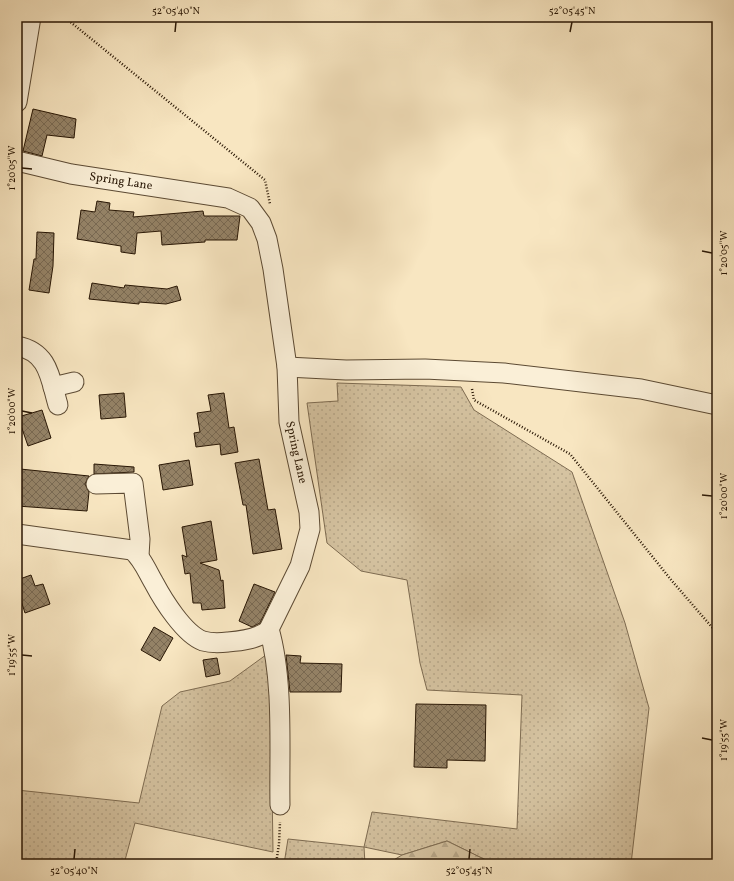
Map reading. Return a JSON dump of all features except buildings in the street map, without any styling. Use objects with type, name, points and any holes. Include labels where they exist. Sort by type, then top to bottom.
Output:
[{"type":"street","points":[[17,102],[31,17]]},
{"type":"street","name":"Spring Lane","points":[[17,161],[71,174],[228,198],[250,208],[261,223],[273,269],[287,367],[289,422],[309,512],[310,529],[300,566],[269,629]]},
{"type":"street","points":[[17,346],[32,350],[42,358],[48,370],[58,405]]},
{"type":"street","points":[[287,367],[346,370],[425,369],[504,373],[641,389],[717,405]]},
{"type":"street","points":[[53,387],[74,382]]},
{"type":"street","points":[[96,484],[133,483],[140,539],[139,556]]},
{"type":"street","points":[[17,534],[121,547],[132,550],[139,556],[155,586],[175,616],[188,631],[203,641],[242,641],[259,637],[269,629],[275,651],[278,694],[280,806]]},
{"type":"path","points":[[60,17],[68,20],[265,180],[270,204],[261,223]]},
{"type":"path","points":[[473,396],[474,400],[570,454],[672,581],[717,633]]},
{"type":"path","points":[[276,864],[279,844],[280,806]]},
{"type":"green space","points":[[337,383],[461,387],[474,410],[572,472],[625,623],[649,708],[631,864],[494,864],[447,841],[402,855],[364,847],[372,812],[517,829],[522,695],[427,690],[420,663],[407,580],[361,571],[327,543],[307,403],[338,401]]},
{"type":"green space","points":[[270,652],[273,852],[135,823],[124,864],[17,864],[17,790],[139,803],[162,706],[180,692],[230,681]]},
{"type":"green space","points":[[288,839],[364,847],[365,864],[284,864]]},
{"type":"green space","points":[[447,841],[494,864],[387,864],[402,855]]}]
